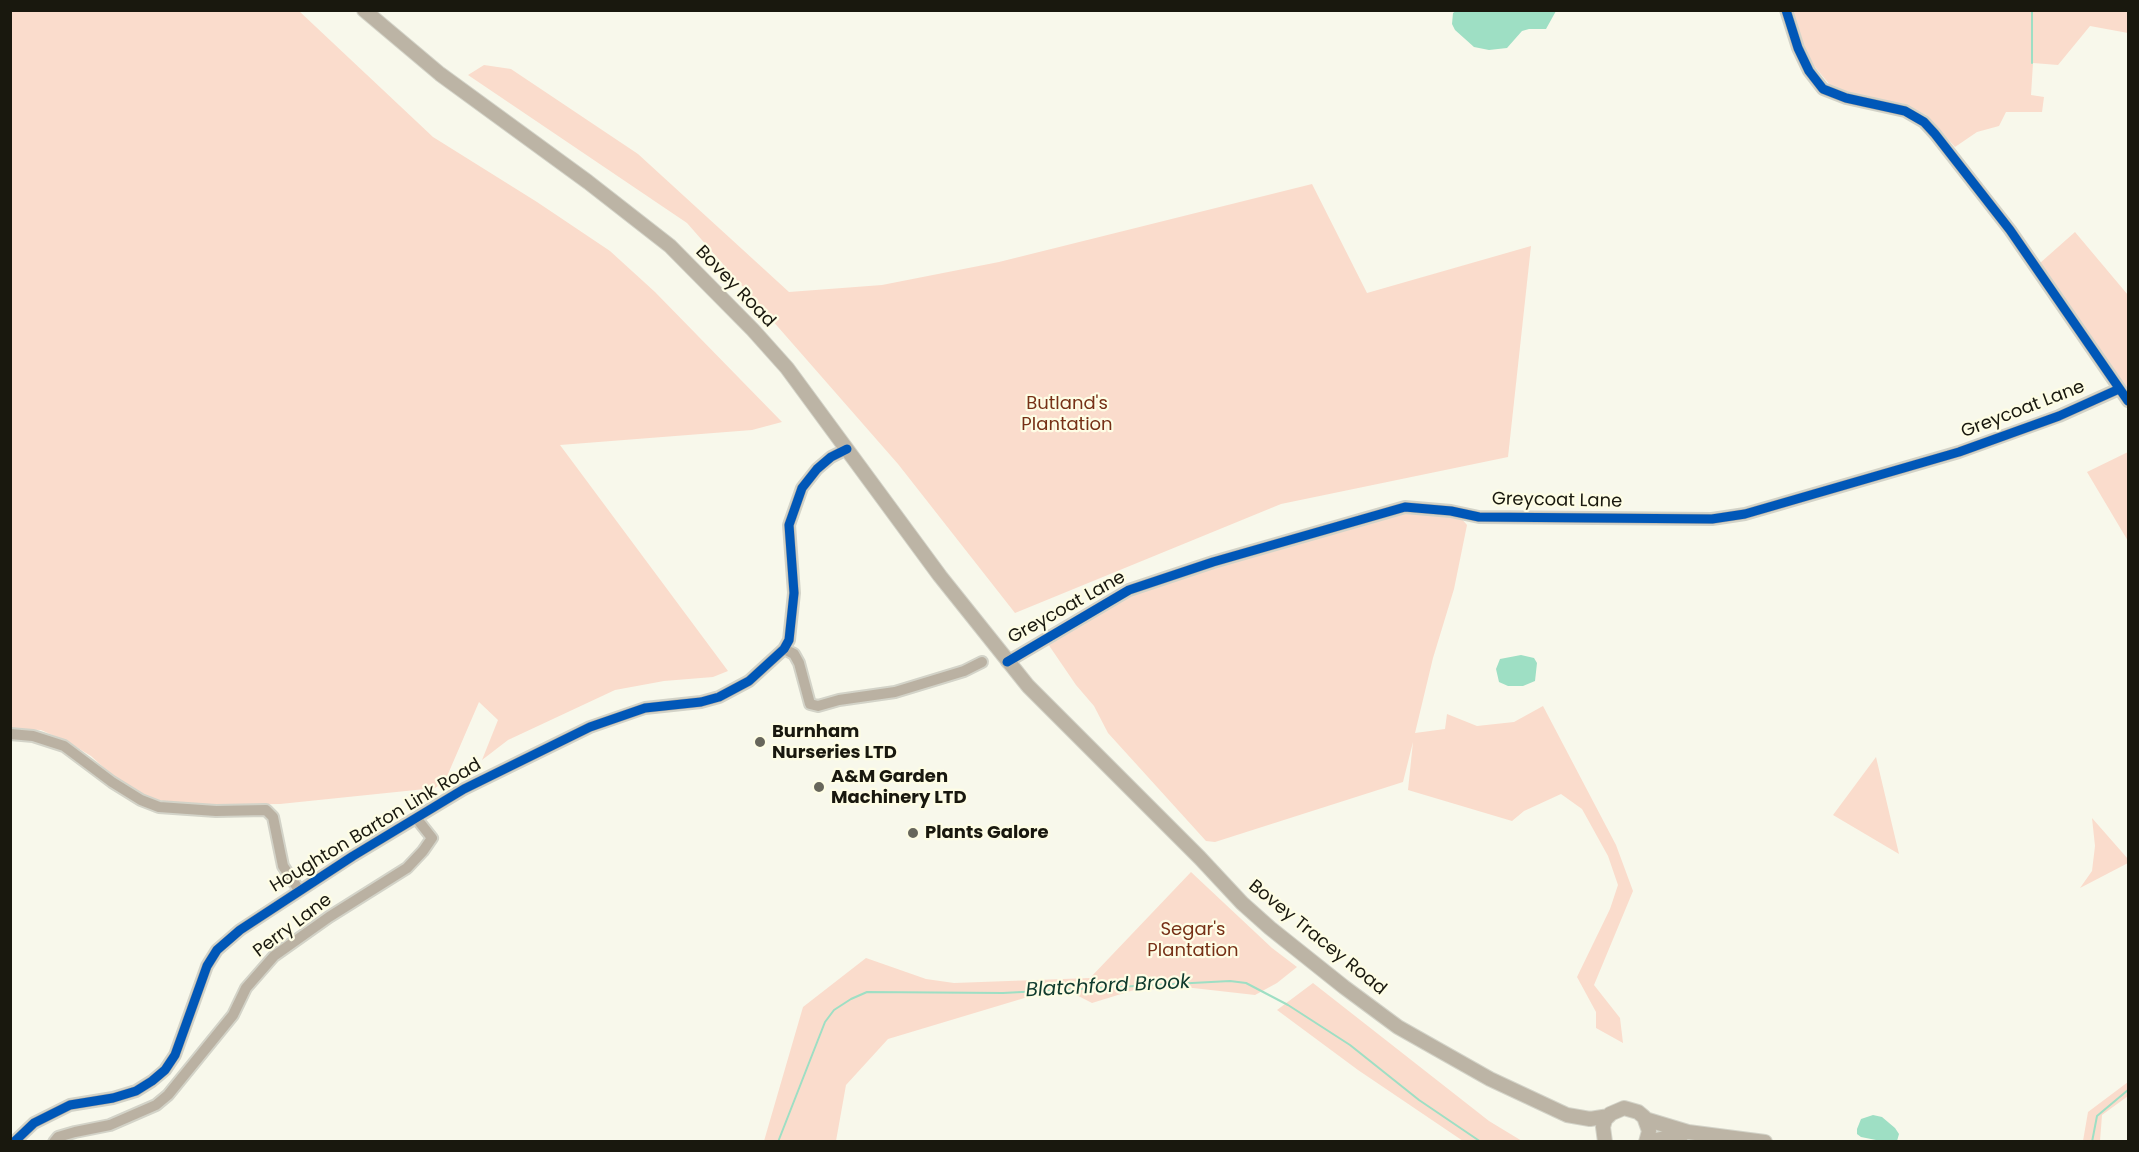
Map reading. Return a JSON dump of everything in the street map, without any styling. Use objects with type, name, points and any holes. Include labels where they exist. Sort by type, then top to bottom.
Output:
[{"type":"main road","name":"Bovey Road","points":[[364,10],[440,74],[588,182],[670,246],[787,368],[940,576],[1007,662]]},
{"type":"main road","name":"Bovey Tracey Road","points":[[1007,662],[1065,725],[1200,858],[1242,903],[1312,962],[1398,1027],[1490,1079],[1567,1115],[1590,1119],[1609,1116],[1616,1110],[1624,1108],[1638,1112],[1645,1119]]},
{"type":"main road","name":"Bovey Tracey Road","points":[[1567,1115],[1571,1121],[1605,1140]]},
{"type":"main road","points":[[1605,1140],[1603,1127],[1609,1116]]},
{"type":"main road","points":[[1645,1119],[1688,1132],[1765,1142]]},
{"type":"main road","points":[[1645,1119],[1649,1131],[1646,1142],[1688,1132]]},
{"type":"street","points":[[1786,10],[1798,48],[1809,70],[1823,89],[1846,98],[1905,111],[1924,122],[1935,134],[2010,230],[2128,401]]},
{"type":"street","name":"Greycoat Lane","points":[[1007,662],[1129,590],[1213,562],[1405,507],[1451,511],[1479,517],[1712,519],[1769,508],[1959,452],[2059,416],[2119,389]]},
{"type":"street","points":[[847,449],[831,457],[802,488],[789,525],[794,593],[789,640],[784,649],[794,654],[799,663],[810,704],[818,706],[839,700],[895,692],[964,671],[982,662]]},
{"type":"street","name":"Houghton Barton Link Road","points":[[14,1142],[34,1123],[70,1105],[113,1098],[136,1091],[165,1070],[183,1038],[207,966],[217,950],[240,930],[299,890],[464,789],[590,727],[645,708],[701,702],[732,691],[749,681],[784,649]]},
{"type":"street","points":[[10,734],[33,736],[64,746],[112,782],[141,800],[159,807],[216,811],[266,810],[273,817],[283,866],[299,890]]},
{"type":"street","name":"Perry Lane","points":[[54,1142],[58,1137],[110,1125],[156,1105],[168,1095],[233,1015],[246,988],[274,956],[328,917],[407,868],[423,851],[432,838],[417,819]]},
{"type":"green space","points":[[10,11],[299,11],[433,137],[610,251],[655,292],[782,422],[752,430],[560,445],[728,671],[713,677],[664,681],[615,690],[508,740],[482,760],[498,720],[479,702],[445,781],[435,788],[280,804],[186,805],[147,798],[114,777],[91,756],[68,742],[41,730],[11,729]]},
{"type":"green space","points":[[1791,11],[2128,11],[2128,33],[2090,26],[2058,65],[2033,63],[2031,95],[2044,97],[2042,112],[2006,112],[1999,126],[1977,132],[1955,147],[1926,115],[1904,104],[1855,96],[1830,85],[1810,61]]},
{"type":"green space","name":"Butland's Plantation","points":[[484,65],[511,69],[638,154],[789,292],[882,285],[999,262],[1312,184],[1367,293],[1531,246],[1508,457],[1281,504],[1015,613],[898,464],[687,223],[468,75]]},
{"type":"green space","points":[[2075,232],[2128,295],[2128,393],[2040,263]]},
{"type":"green space","points":[[2128,452],[2128,541],[2087,472]]},
{"type":"green space","points":[[1405,513],[1440,514],[1461,518],[1467,525],[1454,589],[1433,658],[1415,733],[1445,729],[1447,714],[1477,726],[1514,722],[1543,706],[1616,845],[1633,891],[1594,985],[1620,1018],[1623,1043],[1596,1028],[1596,1012],[1577,977],[1610,909],[1618,885],[1608,856],[1582,809],[1561,794],[1524,811],[1512,821],[1408,790],[1413,742],[1403,782],[1215,842],[1206,841],[1108,733],[1094,706],[1076,685],[1048,644],[1085,624],[1092,615],[1136,592],[1171,579]]},
{"type":"green space","points":[[1876,757],[1899,854],[1833,815]]},
{"type":"green space","points":[[2092,818],[2128,859],[2128,863],[2080,888],[2092,871],[2095,846]]},
{"type":"green space","name":"Segar's Plantation","points":[[1191,872],[1272,948],[1297,967],[1277,983],[1255,995],[1193,988],[1134,990],[1092,1003],[1061,987],[888,1039],[846,1085],[836,1141],[764,1141],[803,1007],[866,958],[926,979],[954,983],[1090,978]]},
{"type":"green space","points":[[1313,983],[1489,1121],[1522,1141],[1463,1141],[1358,1070],[1277,1010]]},
{"type":"green space","points":[[2128,1082],[2128,1096],[2102,1115],[2100,1141],[2083,1141],[2088,1112]]},
{"type":"shaded area","points":[[1456,11],[1556,11],[1546,29],[1522,31],[1507,48],[1489,50],[1474,47],[1455,30],[1452,24],[1453,13]]},
{"type":"shaded area","points":[[1521,655],[1534,658],[1537,663],[1535,681],[1523,686],[1508,686],[1499,682],[1496,669],[1500,659]]},
{"type":"shaded area","points":[[1873,1115],[1882,1117],[1895,1128],[1899,1134],[1897,1141],[1881,1141],[1857,1134],[1861,1119]]},
{"type":"waterway","points":[[2032,10],[2032,63]]},
{"type":"waterway","name":"Blatchford Brook","points":[[778,1142],[825,1022],[834,1010],[867,992],[1003,993],[1230,981],[1246,983],[1288,1005],[1350,1045],[1419,1100],[1481,1142]]},
{"type":"waterway","name":"Blatchford Brook","points":[[2092,1142],[2097,1116],[2128,1090]]},
{"type":"cycle path","points":[[1786,10],[1798,48],[1809,71],[1823,89],[1846,98],[1905,111],[1924,122],[1935,134],[2010,230],[2128,401]]},
{"type":"cycle path","points":[[1007,662],[1129,590],[1213,562],[1405,507],[1451,511],[1479,517],[1712,519],[1745,514],[1959,452],[2059,416],[2119,389]]},
{"type":"cycle path","points":[[14,1142],[34,1123],[70,1105],[113,1098],[136,1091],[152,1081],[165,1070],[175,1055],[207,966],[217,950],[240,930],[353,856],[464,789],[590,727],[645,708],[701,702],[719,697],[749,681],[784,649],[789,640],[794,593],[789,525],[802,488],[817,469],[831,457],[847,449]]},
{"type":"place","name":"Burnham Nurseries LTD","points":[[760,742]]},
{"type":"place","name":"A&M Garden Machinery LTD","points":[[819,787]]},
{"type":"place","name":"Plants Galore","points":[[913,833]]}]
